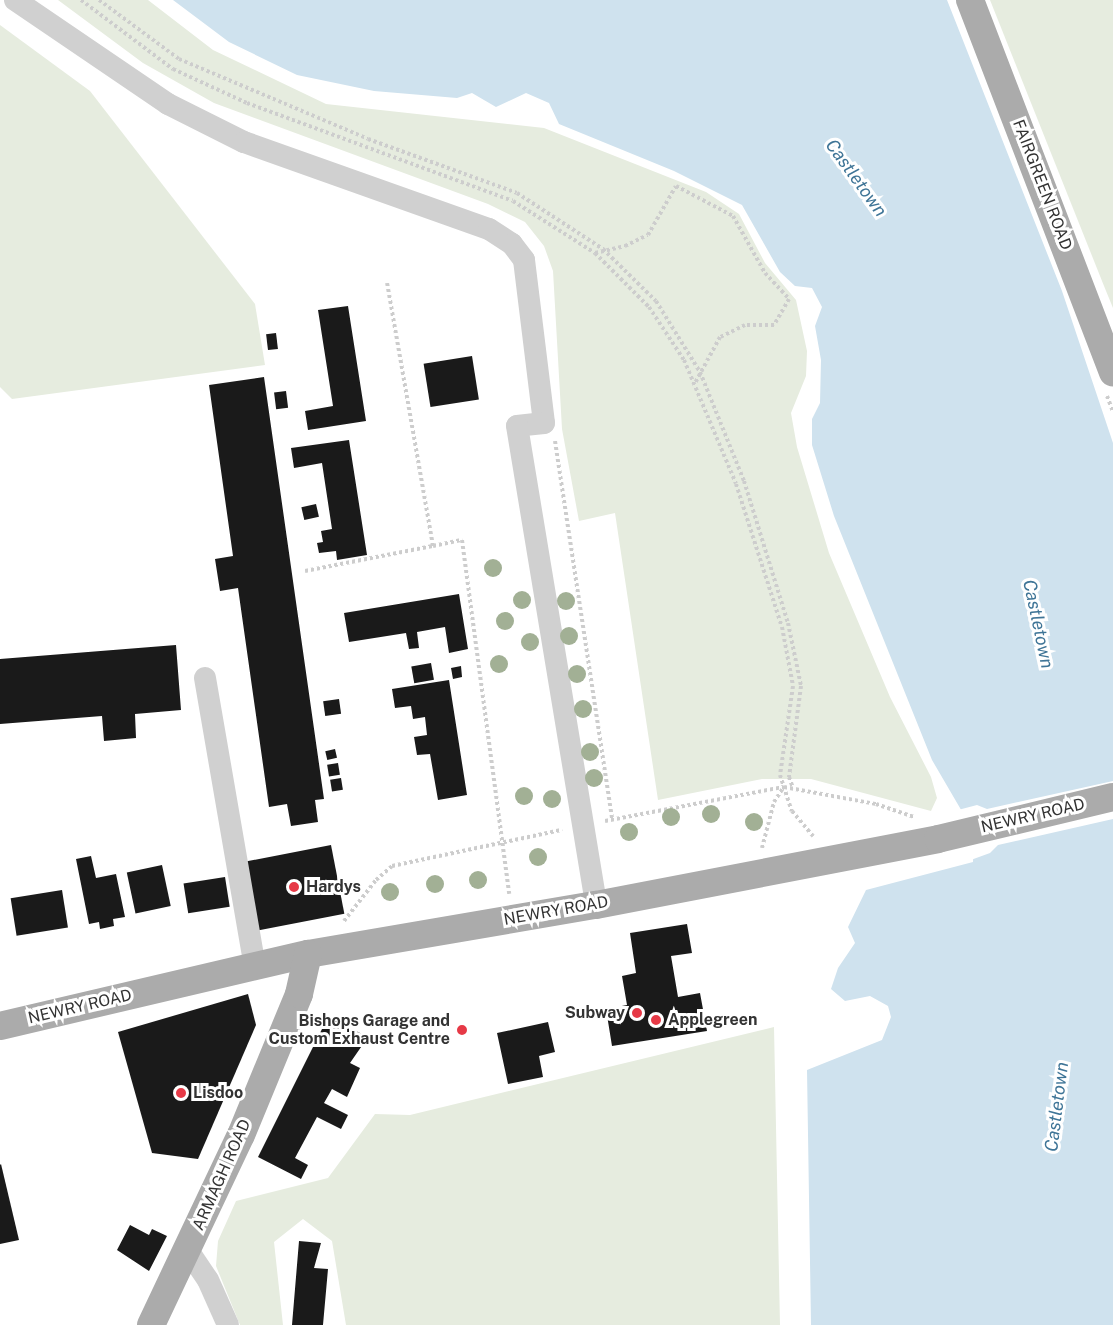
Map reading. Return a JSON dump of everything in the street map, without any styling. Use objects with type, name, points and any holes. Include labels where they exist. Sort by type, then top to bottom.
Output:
[{"type":"main road","name":"FAIRGREEN ROAD","points":[[970,0],[1113,372]]},
{"type":"main road","points":[[1082,291],[1113,336]]},
{"type":"main road","name":"NEWRY ROAD","points":[[0,1026],[308,954],[596,905],[756,857],[1113,797]]},
{"type":"main road","name":"ARMAGH ROAD","points":[[152,1325],[299,994],[308,954]]},
{"type":"street","points":[[15,0],[168,104],[244,141],[489,229],[512,244],[524,260],[530,289],[538,387],[544,423],[517,426],[581,826],[596,905]]},
{"type":"street","points":[[205,678],[255,966]]},
{"type":"street","points":[[187,1249],[208,1280],[228,1325]]},
{"type":"path","points":[[595,253],[625,246],[648,236],[676,186],[733,216],[765,273],[789,299],[774,325],[745,325],[720,337],[694,384]]},
{"type":"path","points":[[387,284],[433,546]]},
{"type":"path","points":[[544,423],[553,426],[612,820]]},
{"type":"path","points":[[305,571],[462,540],[512,919]]},
{"type":"path","points":[[784,787],[792,812],[815,839],[803,841]]},
{"type":"path","points":[[756,857],[774,802],[784,787]]},
{"type":"path","points":[[339,925],[376,880],[392,867],[502,842],[784,787],[876,804],[927,828]]},
{"type":"path","points":[[908,823],[927,828]]},
{"type":"path","points":[[756,857],[770,847]]},
{"type":"shaded area","points":[[58,0],[148,0],[213,50],[326,104],[544,128],[706,192],[739,214],[765,263],[796,300],[807,351],[806,376],[791,413],[797,447],[829,553],[890,697],[931,777],[937,798],[931,811],[811,779],[762,779],[658,800],[615,513],[579,521],[562,429],[553,271],[544,246],[525,222],[488,204],[214,103],[143,63]]},
{"type":"shaded area","points":[[990,0],[1113,0],[1113,308],[1104,286]]},
{"type":"shaded area","points":[[0,25],[90,91],[255,304],[265,365],[12,399],[0,387]]},
{"type":"shaded area","points":[[774,1027],[780,1325],[346,1325],[332,1241],[303,1219],[274,1242],[283,1325],[240,1325],[216,1266],[218,1241],[236,1201],[328,1178],[375,1114],[410,1115]]},
{"type":"water","name":"Castletown","points":[[173,0],[947,0],[1062,291],[1113,443],[1113,1325],[811,1325],[807,1070],[882,1040],[891,1017],[888,1006],[870,996],[845,1001],[831,989],[838,968],[855,943],[848,927],[866,890],[973,862],[974,832],[932,760],[834,516],[812,445],[812,419],[820,403],[821,360],[815,326],[822,307],[812,288],[795,286],[780,272],[742,205],[674,171],[559,124],[549,103],[526,93],[496,107],[472,93],[457,98],[374,91],[297,75],[229,42]]},
{"type":"pier","points":[[1113,781],[1113,819],[998,845],[990,853],[968,861],[956,863],[971,859],[971,833],[958,810],[977,805],[987,809]]},
{"type":"building","points":[[348,306],[366,421],[308,430],[305,411],[333,406],[318,310]]},
{"type":"building","points":[[276,333],[278,349],[268,350],[266,334]]},
{"type":"building","points":[[472,356],[479,399],[430,407],[424,364]]},
{"type":"building","points":[[264,377],[324,799],[315,800],[318,822],[291,826],[287,804],[269,807],[238,588],[220,591],[215,559],[233,556],[209,385]]},
{"type":"building","points":[[286,391],[288,408],[276,409],[274,392]]},
{"type":"building","points":[[349,440],[367,555],[337,560],[336,551],[319,553],[317,543],[323,542],[321,531],[332,529],[322,463],[294,468],[291,448]]},
{"type":"building","points":[[316,504],[319,517],[304,520],[301,507]]},
{"type":"building","points":[[459,594],[468,649],[449,653],[445,627],[417,632],[419,648],[409,649],[406,633],[349,642],[344,613]]},
{"type":"building","points":[[176,645],[181,710],[135,714],[136,738],[104,741],[102,716],[0,724],[0,659]]},
{"type":"building","points":[[431,663],[434,680],[414,683],[411,666]]},
{"type":"building","points":[[461,666],[462,677],[453,679],[451,668]]},
{"type":"building","points":[[449,680],[467,795],[438,800],[430,754],[417,755],[414,737],[427,735],[425,717],[413,719],[411,706],[395,708],[392,689]]},
{"type":"building","points":[[339,699],[341,714],[325,716],[323,701]]},
{"type":"building","points":[[335,749],[337,758],[327,760],[325,751]]},
{"type":"building","points":[[338,763],[340,775],[329,777],[327,765]]},
{"type":"building","points":[[341,778],[343,790],[332,792],[330,780]]},
{"type":"building","name":"Hardys","points":[[331,845],[344,914],[259,930],[246,862]]},
{"type":"building","points":[[91,856],[96,878],[116,874],[125,917],[113,919],[114,926],[100,929],[99,922],[89,924],[76,859]]},
{"type":"building","points":[[162,865],[171,906],[136,914],[127,872]]},
{"type":"building","points":[[225,877],[230,907],[188,913],[184,884]]},
{"type":"building","points":[[62,890],[68,928],[17,936],[11,898]]},
{"type":"building","points":[[687,924],[692,953],[671,956],[678,997],[700,993],[707,1031],[612,1046],[606,1009],[627,1005],[622,976],[636,973],[630,933]]},
{"type":"building","name":"Lisdoo","points":[[248,994],[256,1025],[198,1159],[152,1153],[118,1032]]},
{"type":"building","points":[[328,1017],[368,1037],[350,1063],[360,1068],[347,1097],[332,1089],[324,1103],[348,1115],[341,1129],[317,1117],[295,1158],[308,1165],[301,1179],[258,1157]]},
{"type":"building","points":[[548,1022],[555,1052],[539,1056],[543,1077],[508,1084],[497,1033]]},
{"type":"building","points":[[0,1165],[19,1240],[0,1244]]},
{"type":"building","points":[[130,1225],[149,1235],[152,1229],[167,1236],[149,1271],[117,1250]]},
{"type":"building","points":[[299,1241],[321,1243],[314,1268],[328,1269],[323,1325],[292,1325]]},
{"type":"place","name":"Hardys","points":[[294,887]]},
{"type":"place","name":"Subway","points":[[637,1013]]},
{"type":"place","name":"Applegreen","points":[[656,1020]]},
{"type":"place","name":"Bishops Garage and Custom Exhaust Centre","points":[[462,1030]]},
{"type":"place","name":"Lisdoo","points":[[181,1093]]}]
